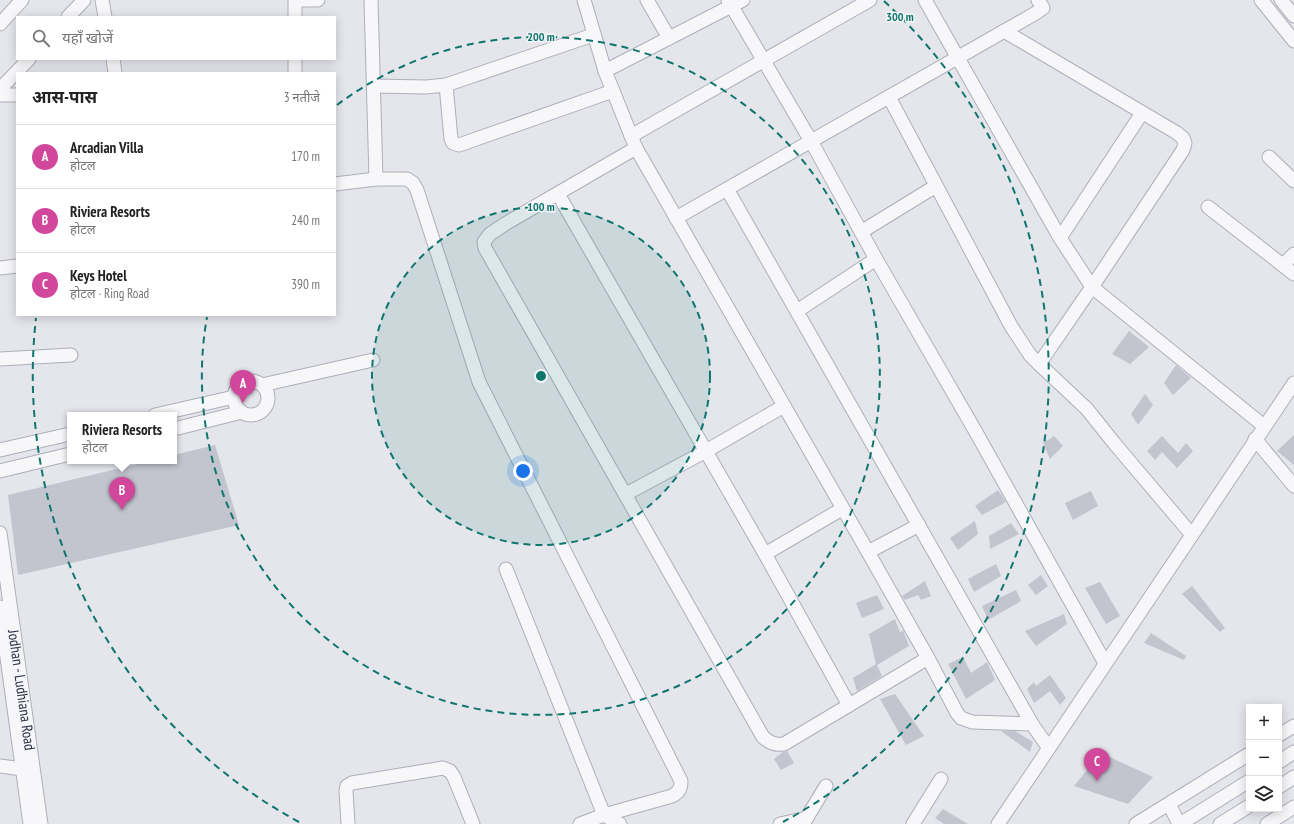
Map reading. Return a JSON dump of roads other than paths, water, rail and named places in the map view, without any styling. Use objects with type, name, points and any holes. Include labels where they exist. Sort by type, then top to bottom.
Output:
[{"type":"street","points":[[0,24],[22,0]]},
{"type":"street","points":[[69,16],[84,0]]},
{"type":"street","points":[[102,0],[105,16]]},
{"type":"street","points":[[295,16],[295,0],[318,0]]},
{"type":"street","points":[[371,0],[376,179]]},
{"type":"street","points":[[584,0],[593,35],[605,71],[634,142],[961,718],[972,722],[1032,724]]},
{"type":"street","points":[[647,0],[669,38]]},
{"type":"street","points":[[870,0],[763,61],[634,142],[558,194],[490,234],[486,237],[484,242],[485,248],[763,736],[769,743],[777,745],[784,744],[928,658]]},
{"type":"street","points":[[925,0],[1060,238],[1092,287],[1264,426]]},
{"type":"street","points":[[1282,0],[1294,16]]},
{"type":"street","points":[[605,71],[734,2],[763,61],[811,141],[876,259],[977,434],[1105,663]]},
{"type":"street","points":[[1267,2],[1294,41]]},
{"type":"street","points":[[676,218],[1004,31],[1044,3]]},
{"type":"street","points":[[1004,31],[1177,133],[1183,138],[1185,143],[1183,150],[1039,364]]},
{"type":"street","points":[[374,86],[426,87],[446,85],[593,35]]},
{"type":"street","points":[[17,72],[28,60]]},
{"type":"street","points":[[113,60],[115,72]]},
{"type":"street","points":[[295,60],[295,72]]},
{"type":"street","points":[[0,90],[16,73]]},
{"type":"street","points":[[446,85],[451,139],[456,145],[613,91]]},
{"type":"street","points":[[0,95],[16,95]]},
{"type":"street","points":[[888,97],[1011,326],[1030,355],[1087,409],[1192,535]]},
{"type":"street","points":[[1060,238],[1142,113]]},
{"type":"street","points":[[1269,157],[1294,180]]},
{"type":"street","points":[[336,184],[376,179],[407,179],[413,183],[418,190],[479,382],[681,781],[681,788],[678,793],[672,796],[604,815],[580,824]]},
{"type":"street","points":[[861,232],[936,186]]},
{"type":"street","points":[[727,189],[1032,724],[1048,748]]},
{"type":"street","points":[[558,194],[765,554],[848,705]]},
{"type":"street","points":[[1208,206],[1294,274]]},
{"type":"street","points":[[1283,265],[1294,254]]},
{"type":"street","points":[[797,311],[876,259]]},
{"type":"street","points":[[0,268],[16,266]]},
{"type":"street","points":[[0,359],[71,355]]},
{"type":"street","points":[[262,385],[373,360]]},
{"type":"street","points":[[252,380],[262,385],[268,394],[268,400],[263,410],[253,414],[242,412],[238,408],[234,398],[238,387],[247,381],[252,380]]},
{"type":"street","points":[[998,824],[1294,383]]},
{"type":"street","points":[[169,412],[234,398]]},
{"type":"street","points":[[626,494],[706,451],[784,406]]},
{"type":"street","points":[[177,428],[242,412]]},
{"type":"street","points":[[0,450],[67,435]]},
{"type":"street","points":[[1255,439],[1294,486]]},
{"type":"street","points":[[0,471],[67,455]]},
{"type":"street","points":[[765,554],[842,509]]},
{"type":"street","points":[[868,552],[918,525]]},
{"type":"street","name":"Jodhan - Ludhiana Road","points":[[0,533],[41,824]]},
{"type":"street","points":[[506,569],[604,815],[620,824]]},
{"type":"street","name":"Jodhan - Ludhiana Road","points":[[0,607],[30,824]]},
{"type":"street","points":[[1282,733],[1294,726]]},
{"type":"street","points":[[1282,760],[1294,752]]},
{"type":"street","points":[[1136,824],[1246,756]]},
{"type":"street","points":[[0,766],[22,769]]},
{"type":"street","points":[[348,824],[346,791],[347,786],[352,782],[443,768],[450,771],[454,777],[473,824]]},
{"type":"street","points":[[1282,785],[1294,777]]},
{"type":"street","points":[[913,824],[941,779]]},
{"type":"street","points":[[1169,804],[1180,824],[1246,783]]},
{"type":"street","points":[[780,824],[805,821],[826,786]]},
{"type":"street","points":[[1266,824],[1294,807]]},
{"type":"street","points":[[1220,824],[1246,808]]},
{"type":"place","name":"Arcadian Villa","points":[[243,403]]},
{"type":"place","name":"Riviera Resorts","points":[[122,510]]},
{"type":"place","name":"Keys Hotel","points":[[1097,781]]}]
